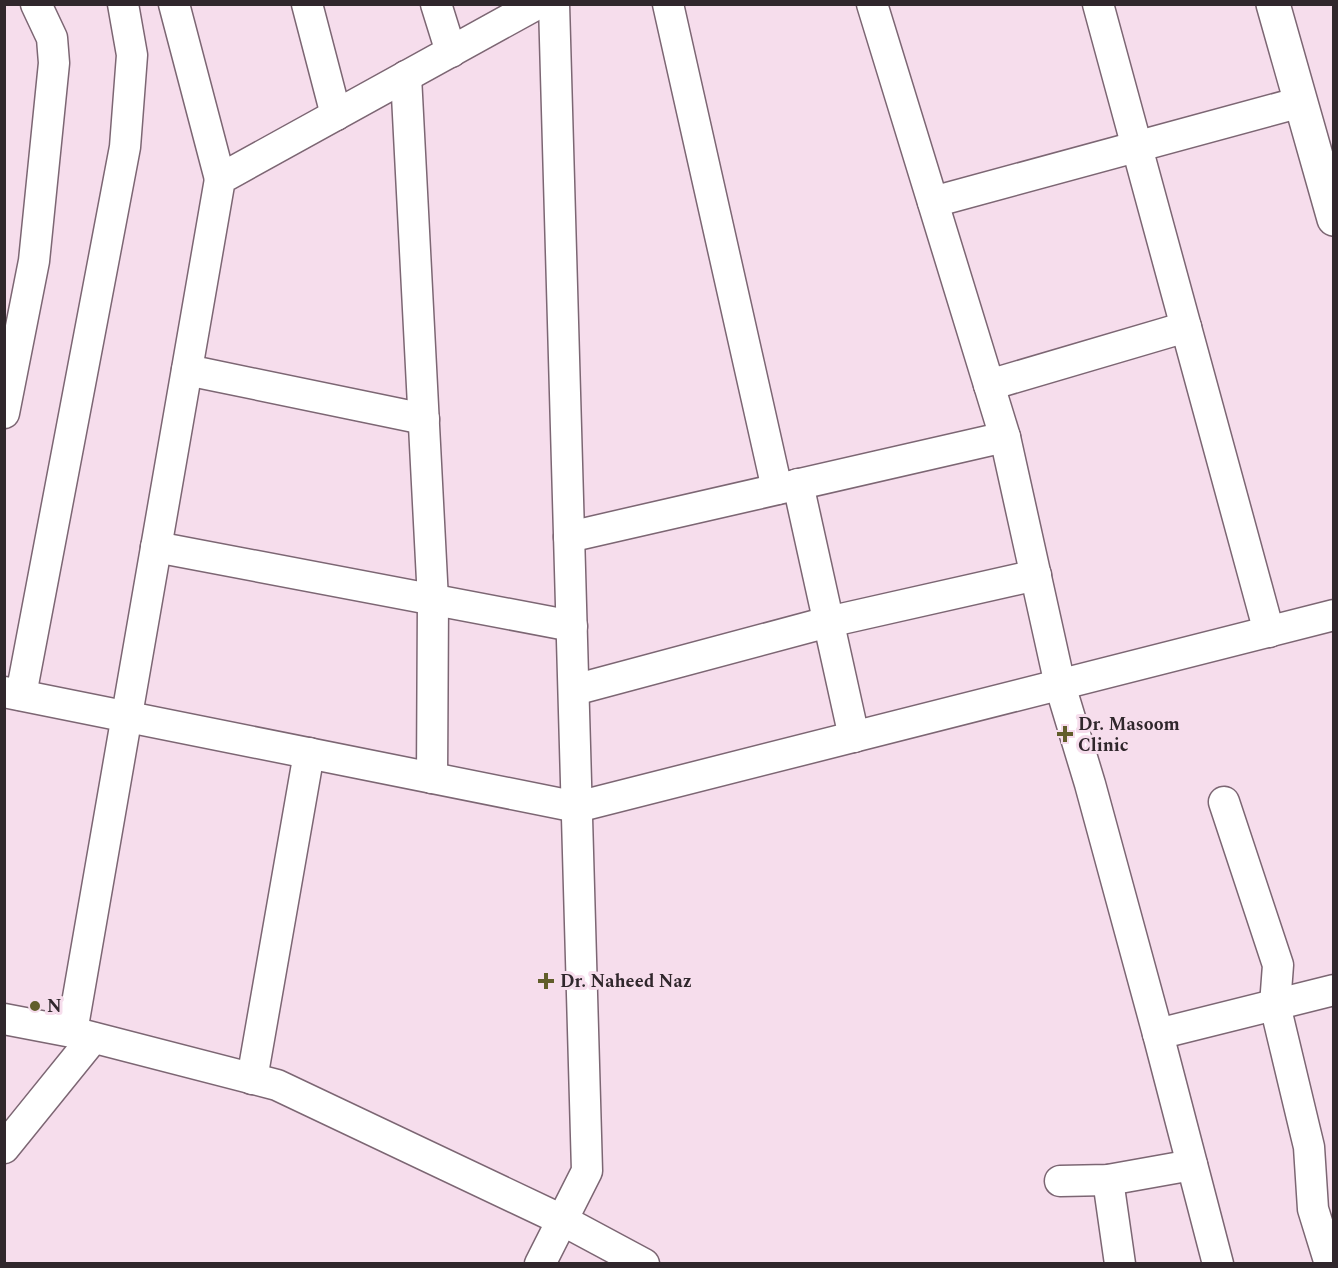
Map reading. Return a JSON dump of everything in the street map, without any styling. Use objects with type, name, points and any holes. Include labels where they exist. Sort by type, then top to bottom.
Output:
[{"type":"street","points":[[4,413],[34,261],[54,63],[52,38],[36,4]]},
{"type":"street","points":[[123,4],[132,55],[125,147],[13,694],[577,807],[1334,615]]},
{"type":"street","points":[[4,1148],[82,1035],[127,717],[219,179],[174,4]]},
{"type":"street","points":[[307,4],[336,115]]},
{"type":"street","points":[[436,4],[451,52]]},
{"type":"street","points":[[219,179],[537,4]]},
{"type":"street","points":[[540,1263],[587,1172],[554,4]]},
{"type":"street","points":[[668,4],[788,487],[828,622],[854,737]]},
{"type":"street","points":[[872,4],[1005,436],[1060,685],[1090,784],[1218,1263]]},
{"type":"street","points":[[1098,4],[1269,632]]},
{"type":"street","points":[[1273,4],[1334,219]]},
{"type":"street","points":[[406,76],[433,600],[432,778]]},
{"type":"street","points":[[933,202],[1301,102]]},
{"type":"street","points":[[989,385],[1186,327]]},
{"type":"street","points":[[187,370],[424,419]]},
{"type":"street","points":[[569,537],[1005,436]]},
{"type":"street","points":[[156,547],[572,626]]},
{"type":"street","points":[[574,690],[828,622],[1036,575]]},
{"type":"street","points":[[252,1079],[309,753]]},
{"type":"street","points":[[1224,802],[1278,965],[1275,1005],[1309,1147],[1312,1209],[1330,1263]]},
{"type":"street","points":[[1158,1034],[1334,990]]},
{"type":"street","points":[[4,1018],[82,1035],[277,1085],[562,1220],[644,1263]]},
{"type":"street","points":[[1060,1181],[1108,1180],[1192,1165]]},
{"type":"street","points":[[1108,1180],[1120,1263]]},
{"type":"place","name":"Dr. Masoom Clinic","points":[[1065,734]]},
{"type":"place","name":"Dr. Naheed Naz","points":[[546,981]]},
{"type":"place","name":"N","points":[[35,1006]]}]
